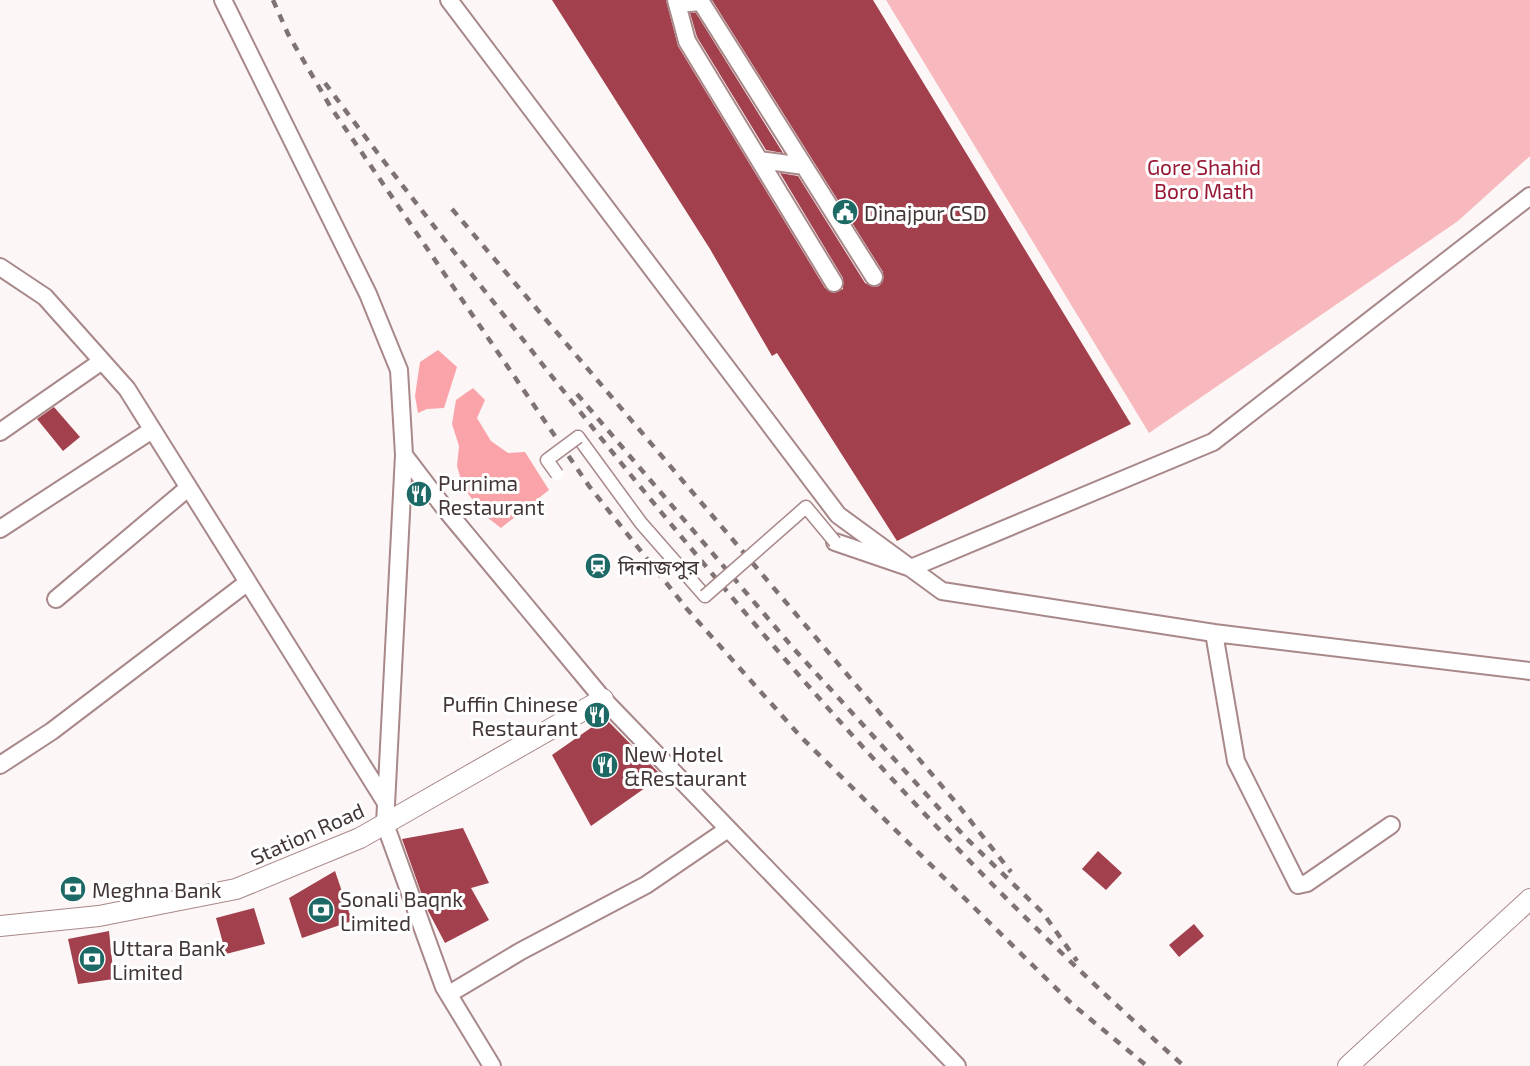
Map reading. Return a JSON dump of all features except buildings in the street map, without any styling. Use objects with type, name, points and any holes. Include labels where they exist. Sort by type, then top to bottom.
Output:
[{"type":"street","points":[[223,0],[368,294],[399,370],[405,454],[385,824],[449,994],[492,1066]]},
{"type":"street","points":[[449,0],[838,515],[942,591],[1214,633],[1530,671]]},
{"type":"street","points":[[834,283],[687,40],[677,2],[701,2],[874,277]]},
{"type":"street","points":[[760,160],[804,166]]},
{"type":"street","points":[[557,474],[547,460],[578,437],[641,523],[705,596],[806,507],[835,542],[911,568],[1213,442],[1530,196]]},
{"type":"street","points":[[0,267],[45,297],[127,389],[386,803]]},
{"type":"street","points":[[0,432],[102,361]]},
{"type":"street","points":[[0,529],[153,430]]},
{"type":"street","points":[[405,454],[446,510],[603,699],[957,1066]]},
{"type":"street","points":[[56,599],[188,488]]},
{"type":"street","points":[[0,765],[52,731],[248,582]]},
{"type":"street","points":[[1214,633],[1236,761],[1298,885],[1307,882],[1391,825]]},
{"type":"street","name":"Station Road","points":[[0,926],[99,916],[236,889],[360,838],[603,699]]},
{"type":"street","points":[[449,994],[520,951],[646,885],[728,829]]},
{"type":"street","points":[[1348,1066],[1530,899]]},
{"type":"green space","name":"Gore Shahid Boro Math","points":[[886,0],[1530,0],[1530,156],[1458,221],[1149,433]]},
{"type":"shaded area","points":[[438,350],[457,367],[444,408],[427,409],[418,413],[415,396],[420,362]]},
{"type":"shaded area","points":[[473,388],[485,400],[477,418],[491,441],[508,453],[525,452],[549,490],[501,528],[484,515],[463,487],[457,466],[459,446],[452,424],[456,400]]},
{"type":"railway","points":[[273,0],[288,34],[330,106],[589,486],[687,609],[801,737],[1072,1004],[1147,1066]]},
{"type":"railway","points":[[325,83],[554,379],[776,649],[854,737],[1014,906],[1184,1066]]},
{"type":"railway","points":[[452,209],[958,805],[1011,872]]},
{"type":"railway","points":[[577,394],[794,649],[966,838],[1043,913],[1077,961]]},
{"type":"place","name":"Dinajpur CSD","points":[[845,212]]},
{"type":"place","name":"Purnima Restaurant","points":[[419,494]]},
{"type":"place","name":"দিনাজপুর","points":[[598,566]]},
{"type":"place","name":"Puffin Chinese Restaurant","points":[[597,715]]},
{"type":"place","name":"New Hotel &Restaurant","points":[[605,765]]},
{"type":"place","name":"Meghna Bank","points":[[73,889]]},
{"type":"place","name":"Sonali Baqnk Limited","points":[[321,910]]},
{"type":"place","name":"Uttara Bank Limited","points":[[92,959]]}]
